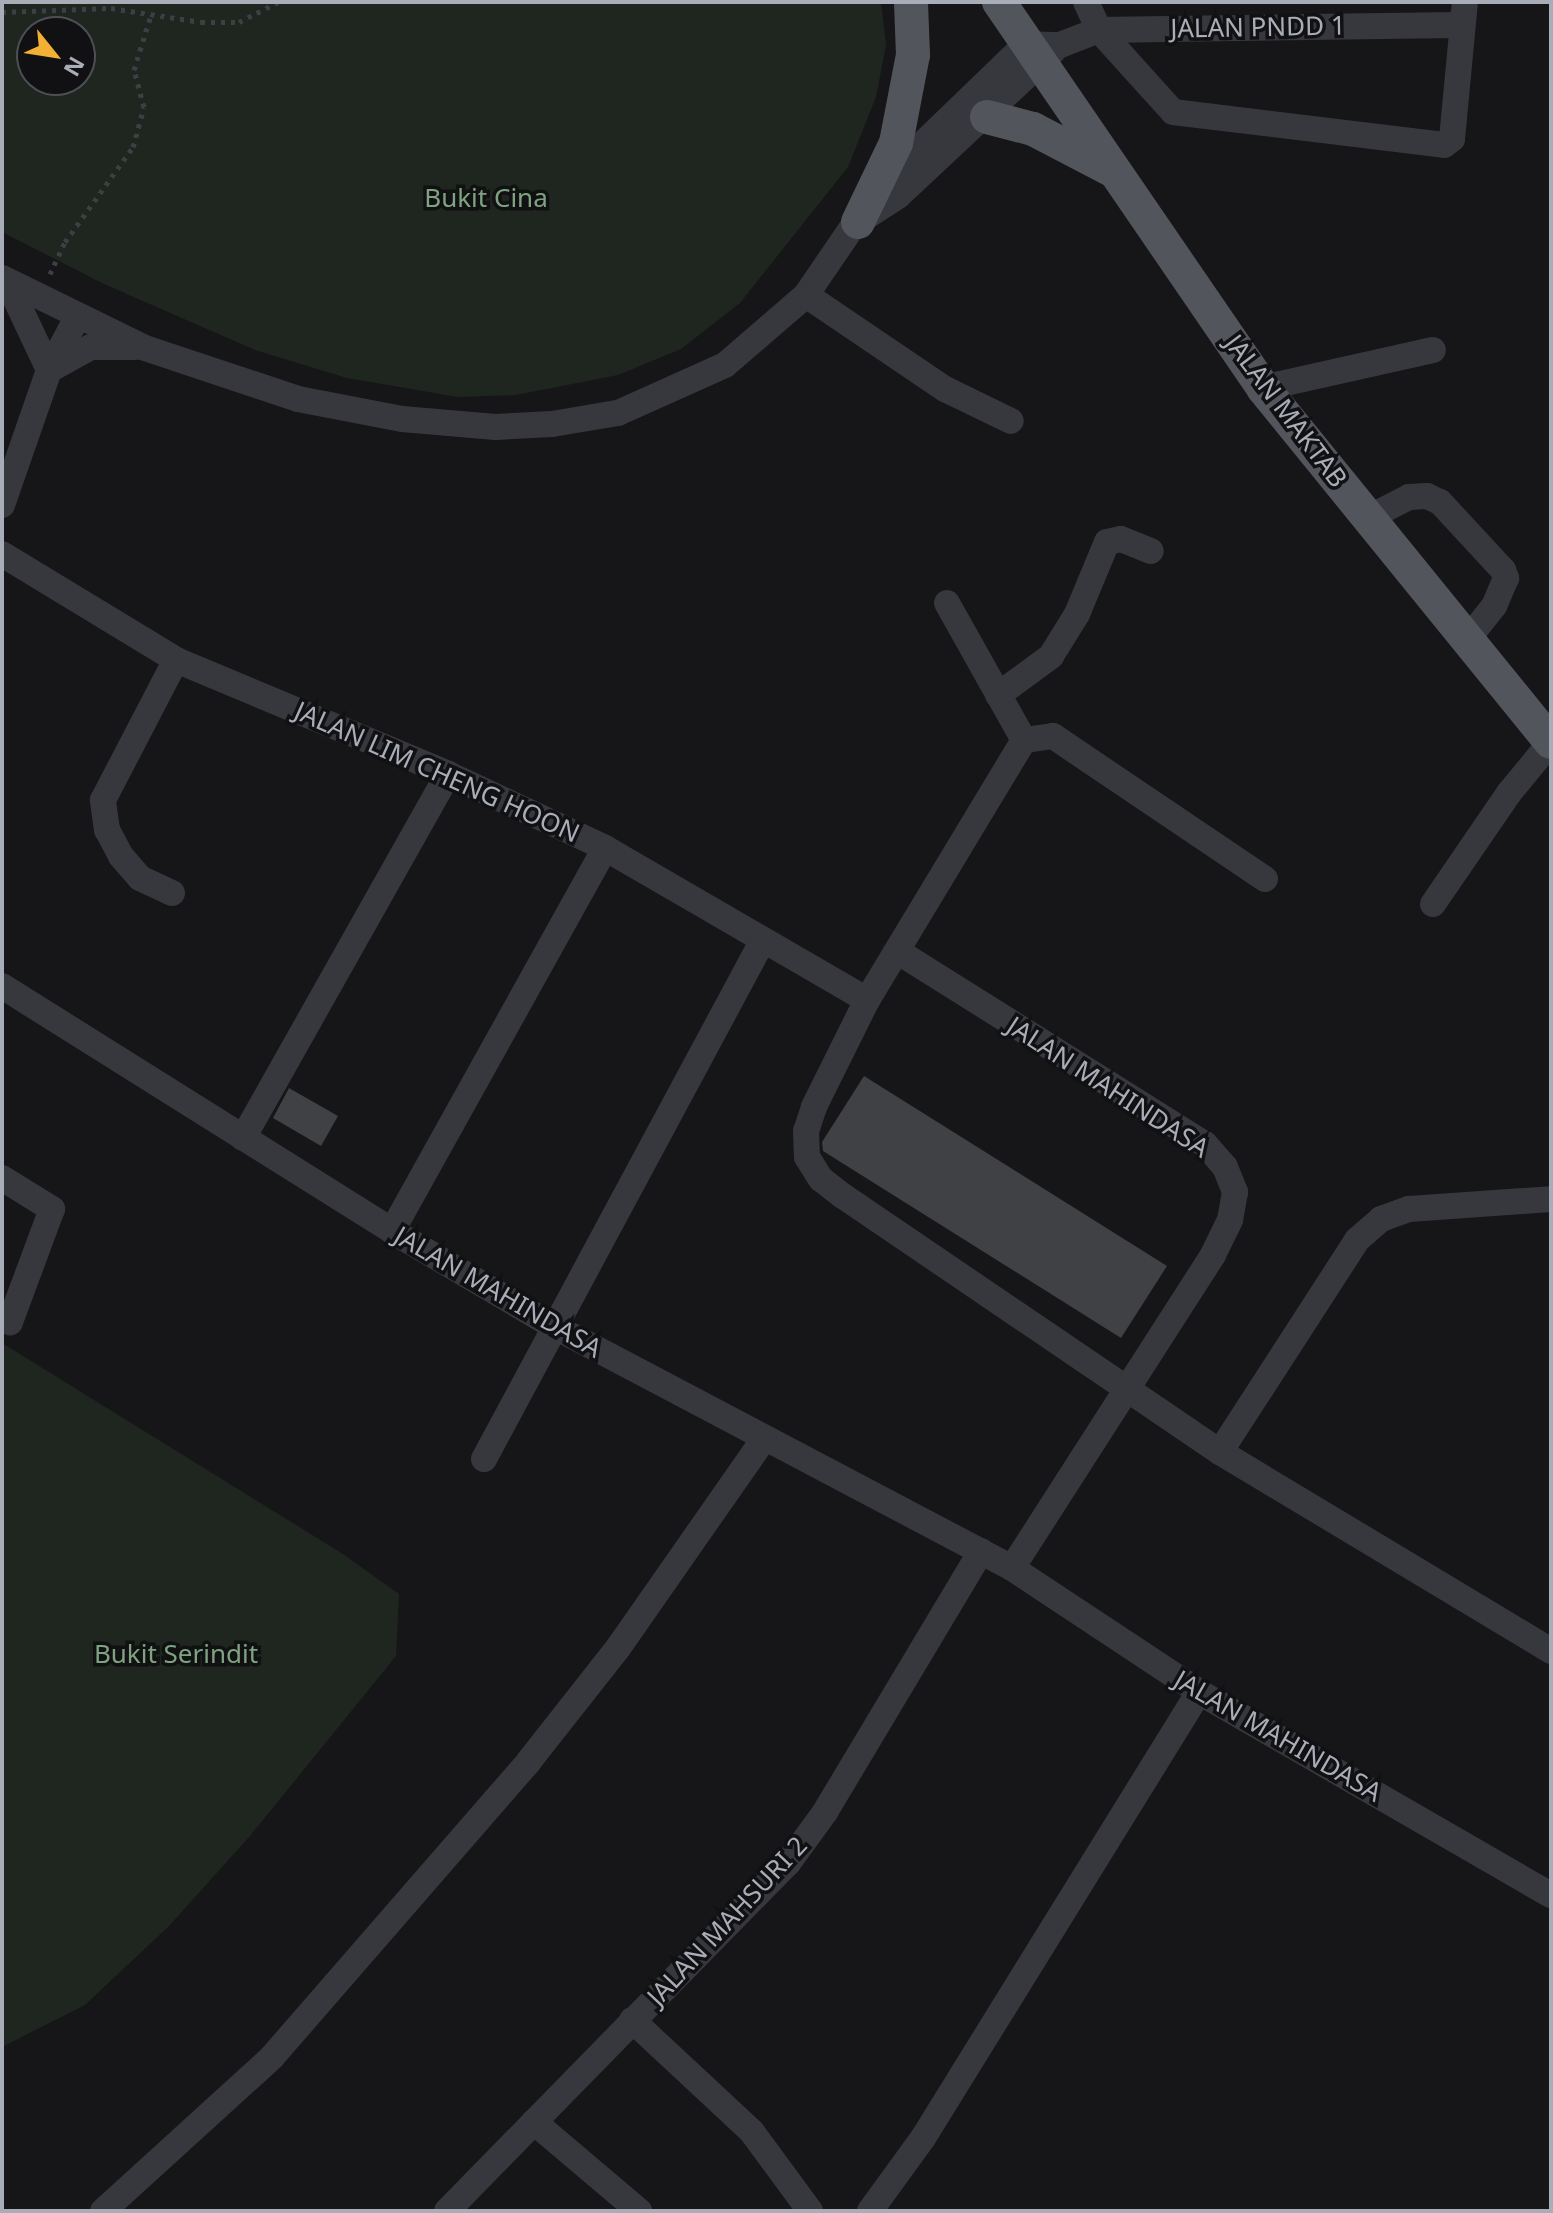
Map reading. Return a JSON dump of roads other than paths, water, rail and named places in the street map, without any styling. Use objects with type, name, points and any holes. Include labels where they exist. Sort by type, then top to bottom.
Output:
[{"type":"main road","points":[[858,222],[896,143],[913,55],[911,2]]},
{"type":"main road","name":"JALAN MAKTAB","points":[[999,2],[1042,52],[1117,173],[1263,388],[1551,742]]},
{"type":"main road","points":[[987,117],[1033,129],[1117,173]]},
{"type":"street","points":[[1086,2],[1099,30],[1173,112],[1444,145],[1452,139],[1462,13]]},
{"type":"street","name":"JALAN PNDD 1","points":[[1042,52],[1099,30],[1462,13]]},
{"type":"street","points":[[858,222],[898,196],[987,117],[1042,52]]},
{"type":"street","points":[[4,280],[145,348],[232,380],[328,405],[496,427],[552,424],[618,413],[725,365],[806,295],[883,182],[1042,52]]},
{"type":"street","points":[[4,280],[49,370]]},
{"type":"street","points":[[806,295],[945,389],[1011,421]]},
{"type":"street","points":[[2,505],[49,370],[78,316]]},
{"type":"street","points":[[49,370],[91,347],[145,348]]},
{"type":"street","points":[[1263,388],[1433,350]]},
{"type":"street","points":[[1368,518],[1409,497],[1427,496],[1440,502],[1503,570],[1506,578],[1494,606],[1467,640]]},
{"type":"street","points":[[998,695],[1051,656],[1077,614],[1107,542],[1121,539],[1151,551]]},
{"type":"street","name":"JALAN LIM CHENG HOON","points":[[2,554],[176,660],[448,774],[605,848],[867,1000]]},
{"type":"street","points":[[947,603],[1024,740]]},
{"type":"street","points":[[172,893],[140,878],[121,856],[107,830],[103,800],[176,660]]},
{"type":"street","points":[[1024,740],[1053,736],[1265,879]]},
{"type":"street","points":[[1024,740],[867,1000],[806,1131],[807,1157],[821,1179],[1220,1452],[1551,1651]]},
{"type":"street","points":[[1433,904],[1509,793],[1551,742]]},
{"type":"street","points":[[243,1138],[448,774]]},
{"type":"street","points":[[392,1231],[605,848]]},
{"type":"street","points":[[484,1459],[763,940]]},
{"type":"street","name":"JALAN MAHINDASA","points":[[897,951],[1205,1144],[1225,1167],[1235,1192],[1230,1220],[1129,1391],[1012,1568]]},
{"type":"street","name":"JALAN MAHINDASA","points":[[2,986],[392,1231],[557,1328],[1012,1568],[1199,1692],[1551,1895]]},
{"type":"street","points":[[2,1178],[52,1209],[10,1322],[2,1318]]},
{"type":"street","points":[[1220,1452],[1357,1240],[1381,1219],[1409,1209],[1551,1199]]},
{"type":"street","points":[[103,2211],[272,2057],[529,1761],[618,1648],[764,1439]]},
{"type":"street","name":"JALAN MAHSURI 2","points":[[447,2211],[788,1863],[825,1812],[981,1551]]},
{"type":"street","points":[[870,2211],[923,2138],[1199,1692]]},
{"type":"street","points":[[632,2020],[752,2132],[810,2211]]},
{"type":"street","points":[[534,2122],[639,2211]]},
{"type":"park label","name":"Bukit Cina","points":[[486,198]]},
{"type":"park label","name":"Bukit Serindit","points":[[176,1654]]}]
